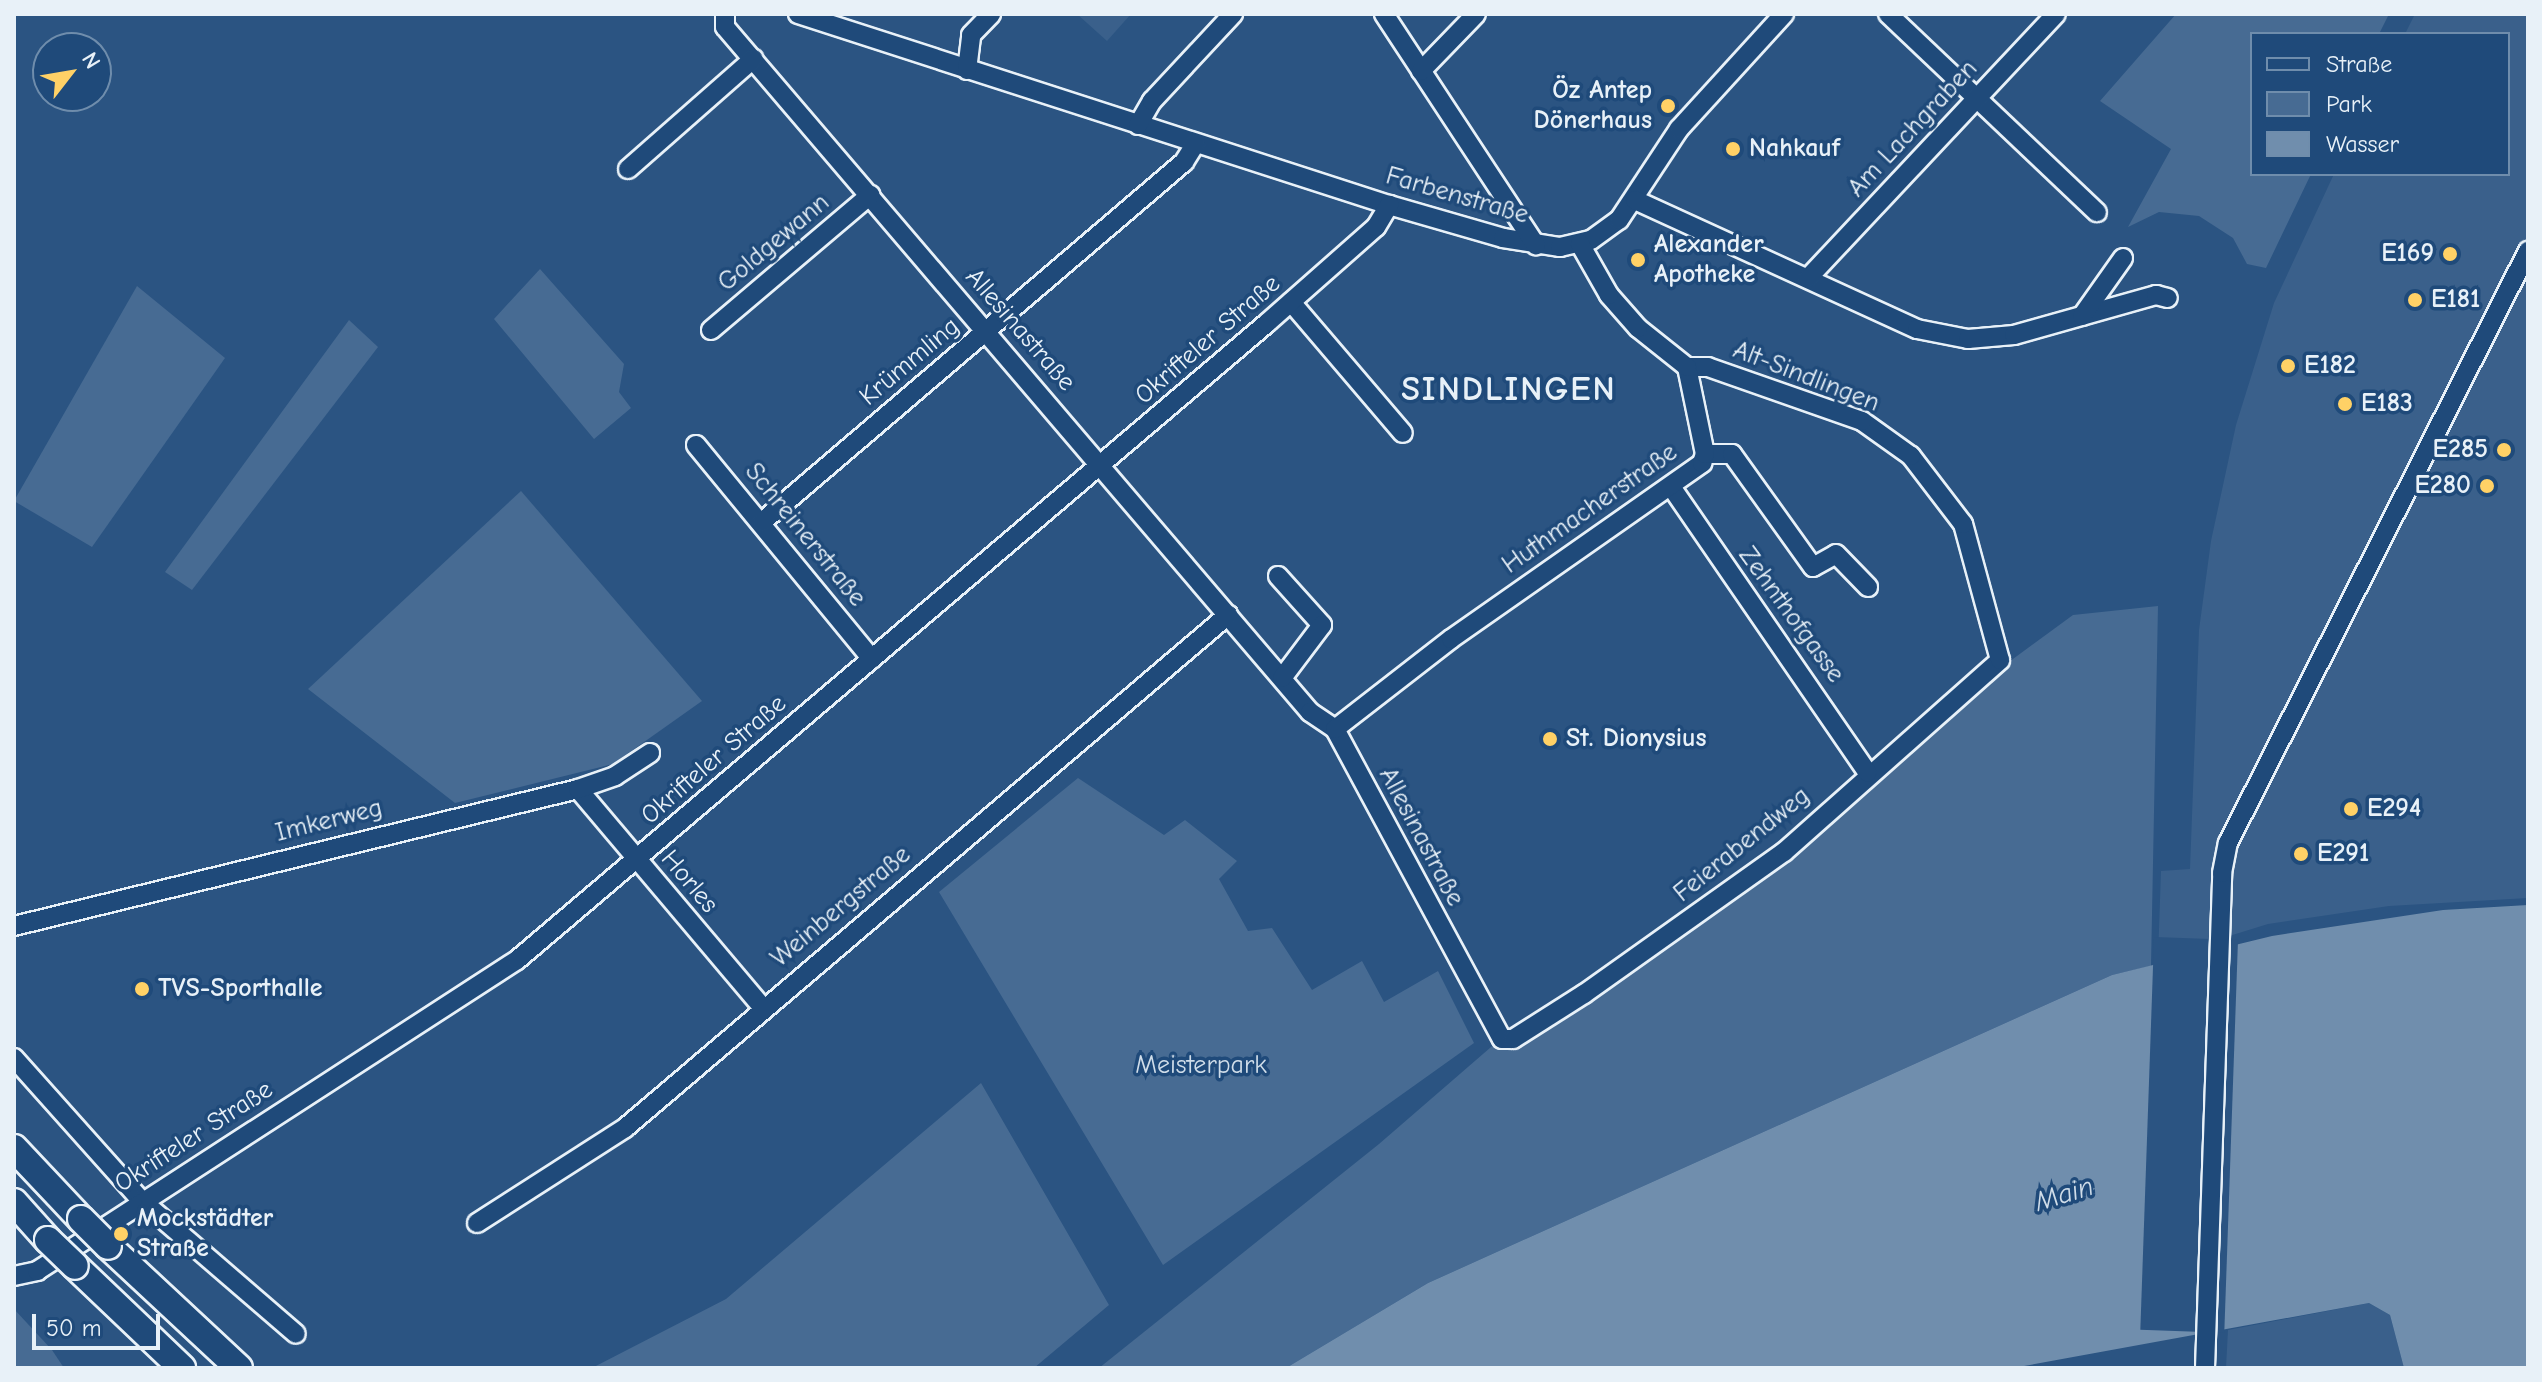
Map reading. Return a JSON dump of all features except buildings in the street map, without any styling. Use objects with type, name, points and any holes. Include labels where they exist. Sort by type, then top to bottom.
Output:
[{"type":"highway","points":[[14,1148],[108,1246],[239,1368]]},
{"type":"highway","points":[[14,1202],[48,1240],[182,1368]]},
{"type":"street","name":"Allesinastraße","points":[[725,14],[725,27],[1310,712],[1335,729],[1499,1035]]},
{"type":"street","name":"Farbenstraße","points":[[798,14],[1389,205],[1536,245],[1580,244],[1611,227],[1635,200],[1679,129],[1784,14]]},
{"type":"street","points":[[967,70],[971,35],[991,14]]},
{"type":"street","points":[[1138,125],[1152,101],[1233,14]]},
{"type":"street","points":[[1384,14],[1536,245]]},
{"type":"street","points":[[1421,71],[1476,14]]},
{"type":"street","points":[[1888,14],[2097,212]]},
{"type":"street","name":"Am Lachgraben","points":[[1808,278],[2056,14]]},
{"type":"street","points":[[628,169],[753,59]]},
{"type":"street","name":"Krümmling","points":[[762,522],[1184,162],[1196,143]]},
{"type":"street","name":"Goldgewann","points":[[711,330],[870,195]]},
{"type":"street","points":[[1635,200],[1917,329],[1968,339],[2014,335],[2156,295],[2168,298]]},
{"type":"street","name":"Okrifteler Straße","points":[[14,1276],[37,1271],[517,960],[1291,302],[1386,218],[1389,205]]},
{"type":"street","points":[[1580,244],[1609,295],[1638,328],[1687,367]]},
{"type":"street","points":[[2205,1368],[2222,873],[2228,843],[2521,286],[2528,251]]},
{"type":"street","points":[[2082,316],[2123,258]]},
{"type":"street","points":[[1291,302],[1403,433]]},
{"type":"street","name":"Huthmacherstraße","points":[[1335,729],[1555,564],[1672,488],[1702,463],[1705,454],[1687,367]]},
{"type":"street","name":"Alt-Sindlingen","points":[[1687,367],[1708,367],[1862,421],[1911,456],[1963,524],[2000,660]]},
{"type":"street","name":"Schreinerstraße","points":[[696,445],[872,659]]},
{"type":"street","points":[[1705,454],[1732,454],[1813,567],[1836,554],[1868,587]]},
{"type":"street","name":"Zehnthofgasse","points":[[1672,488],[1867,772]]},
{"type":"street","points":[[1278,576],[1322,625],[1282,678]]},
{"type":"street","name":"Weinbergstraße","points":[[477,1223],[625,1128],[1228,615]]},
{"type":"street","name":"Feierabendweg","points":[[1499,1035],[1513,1039],[1711,906],[1784,852],[1867,772],[2000,660]]},
{"type":"street","name":"Imkerweg","points":[[14,926],[578,789],[615,776],[650,753]]},
{"type":"street","name":"Horles","points":[[578,789],[763,1008]]},
{"type":"street","points":[[14,1058],[142,1201],[296,1334]]},
{"type":"shaded area","points":[[1077,14],[1131,14],[1107,41]]},
{"type":"shaded area","points":[[2415,14],[2528,14],[2528,898],[2389,906],[2268,924],[2158,958],[2161,871],[2190,869],[2199,630],[2211,541],[2236,425],[2274,303],[2333,176],[2510,176],[2510,32],[2406,32]]},
{"type":"shaded area","points":[[2369,1303],[2390,1315],[2404,1368],[2226,1368],[2228,1330]]},
{"type":"green space","points":[[2176,14],[2389,14],[2380,32],[2250,32],[2250,176],[2310,176],[2266,268],[2247,264],[2233,238],[2199,216],[2159,212],[2128,227],[2171,149],[2100,101]]},
{"type":"green space","points":[[540,269],[624,364],[619,392],[631,408],[594,439],[494,319]]},
{"type":"green space","points":[[137,286],[225,358],[92,547],[14,501]]},
{"type":"green space","points":[[349,320],[378,347],[192,590],[165,572]]},
{"type":"green space","points":[[521,491],[702,701],[613,764],[455,803],[308,689]]},
{"type":"green space","points":[[2158,606],[2151,966],[2112,975],[1428,1283],[1286,1368],[1099,1368],[1379,1144],[1498,1041],[1666,944],[1964,695],[2073,615]]},
{"type":"green space","name":"Meisterpark","points":[[1078,778],[1164,835],[1185,820],[1237,861],[1219,879],[1248,931],[1272,928],[1312,990],[1362,961],[1384,1002],[1438,971],[1474,1043],[1163,1265],[939,892]]},
{"type":"green space","points":[[981,1083],[1109,1305],[1034,1368],[592,1368],[726,1299]]},
{"type":"green space","points":[[14,1309],[52,1350],[64,1368],[14,1368]]},
{"type":"water","name":"Main","points":[[2528,905],[2528,1368],[2404,1368],[2390,1315],[2369,1303],[2013,1368],[1286,1368],[1428,1283],[2112,975],[2272,936],[2443,910]]},
{"type":"pier","points":[[2154,937],[2238,940],[2224,1333],[2140,1330]]},
{"type":"place","name":"Öz Antep Dönerhaus","points":[[1668,106]]},
{"type":"place","name":"Nahkauf","points":[[1733,149]]},
{"type":"place","name":"E169","points":[[2450,254]]},
{"type":"place","name":"Alexander Apotheke","points":[[1638,260]]},
{"type":"place","name":"E181","points":[[2415,300]]},
{"type":"place","name":"E182","points":[[2288,366]]},
{"type":"place","name":"E183","points":[[2345,404]]},
{"type":"place","name":"E285","points":[[2504,450]]},
{"type":"place","name":"E280","points":[[2487,486]]},
{"type":"place","name":"St. Dionysius","points":[[1550,739]]},
{"type":"place","name":"E294","points":[[2351,809]]},
{"type":"place","name":"E291","points":[[2301,854]]},
{"type":"place","name":"TVS-Sporthalle","points":[[142,989]]},
{"type":"place","name":"Mockstädter Straße","points":[[121,1234]]},
{"type":"district","name":"SINDLINGEN","points":[[1509,390]]}]
